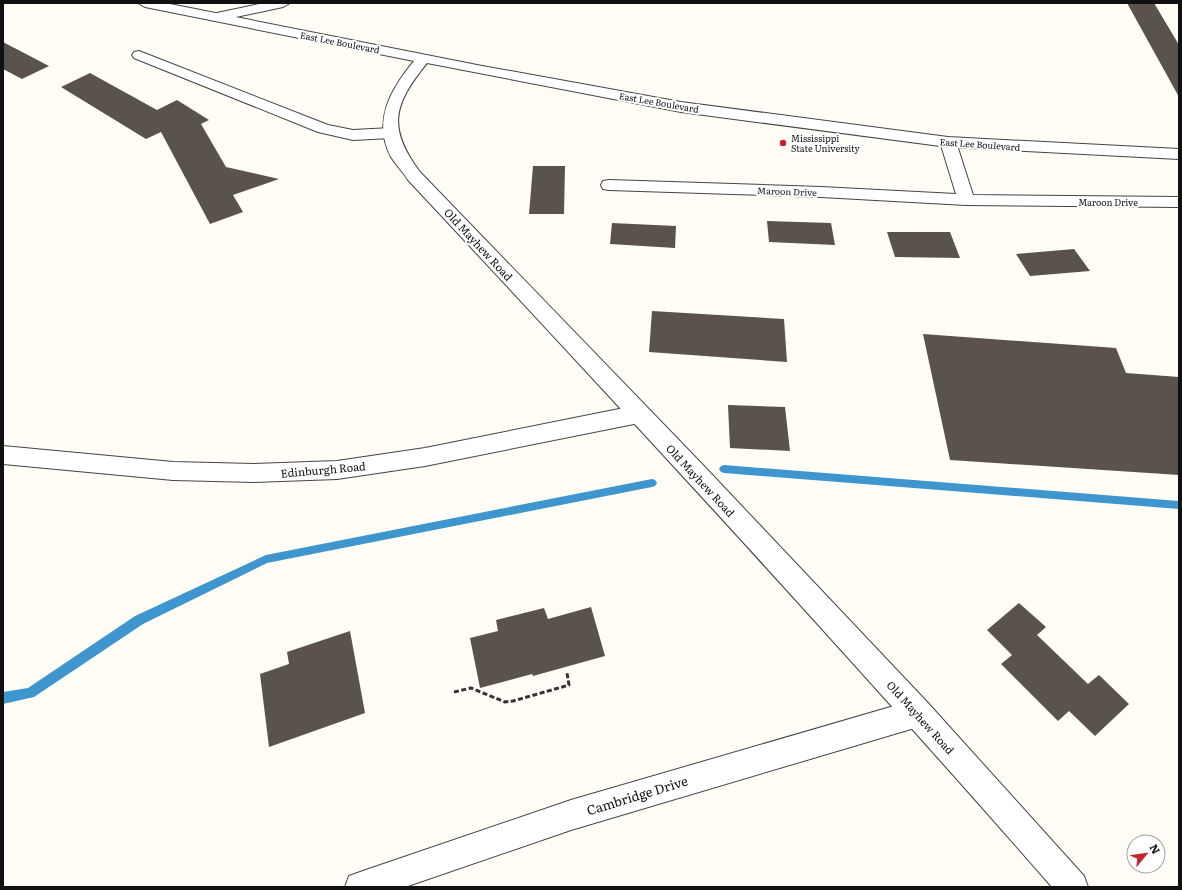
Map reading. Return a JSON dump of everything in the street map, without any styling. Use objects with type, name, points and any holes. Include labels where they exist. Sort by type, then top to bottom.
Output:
[{"type":"street","name":"East Lee Boulevard","points":[[145,3],[424,59],[681,107],[948,142],[1179,154]]},
{"type":"street","points":[[216,17],[283,3]]},
{"type":"street","points":[[139,55],[218,88],[324,129],[353,135],[391,133]]},
{"type":"street","name":"Old Mayhew Road","points":[[424,59],[404,82],[392,104],[391,133],[399,155],[414,176],[694,471],[918,713],[1073,887]]},
{"type":"street","points":[[948,142],[966,200]]},
{"type":"street","name":"Maroon Drive","points":[[609,185],[821,192],[966,200],[1179,202]]},
{"type":"street","name":"Edinburgh Road","points":[[3,455],[173,471],[254,473],[337,470],[425,457],[639,414]]},
{"type":"street","name":"Cambridge Drive","points":[[360,887],[571,815],[918,713]]},
{"type":"path","points":[[454,692],[471,688],[505,702],[513,701],[569,685],[567,673]]},
{"type":"building","points":[[1127,3],[1154,3],[1179,45],[1179,97]]},
{"type":"building","points":[[3,42],[49,66],[22,79],[3,69]]},
{"type":"building","points":[[90,73],[157,110],[177,100],[209,120],[201,124],[226,167],[279,179],[233,195],[243,212],[210,224],[161,132],[146,139],[61,87]]},
{"type":"building","points":[[533,166],[565,166],[564,214],[529,214]]},
{"type":"building","points":[[767,221],[831,223],[835,245],[769,242]]},
{"type":"building","points":[[612,223],[676,226],[675,248],[610,244]]},
{"type":"building","points":[[887,232],[950,232],[960,258],[895,257]]},
{"type":"building","points":[[1074,249],[1090,271],[1030,276],[1016,254]]},
{"type":"building","points":[[652,311],[784,319],[787,362],[649,352]]},
{"type":"building","points":[[923,334],[1116,348],[1126,373],[1179,377],[1179,475],[950,460]]},
{"type":"building","points":[[728,405],[785,407],[790,451],[730,448]]},
{"type":"building","points":[[1019,603],[1046,627],[1037,635],[1088,684],[1099,675],[1129,704],[1095,736],[1069,711],[1058,721],[1001,664],[1012,655],[987,630]]},
{"type":"building","points":[[591,607],[605,656],[533,676],[532,674],[480,688],[470,638],[498,631],[496,620],[544,608],[548,619]]},
{"type":"building","points":[[350,631],[365,713],[269,747],[260,674],[289,664],[287,652]]},
{"type":"waterway","points":[[724,469],[1179,505]]},
{"type":"waterway","points":[[3,698],[30,693],[139,620],[266,559],[652,483]]},
{"type":"place","name":"Mississippi State University","points":[[783,143]]}]
